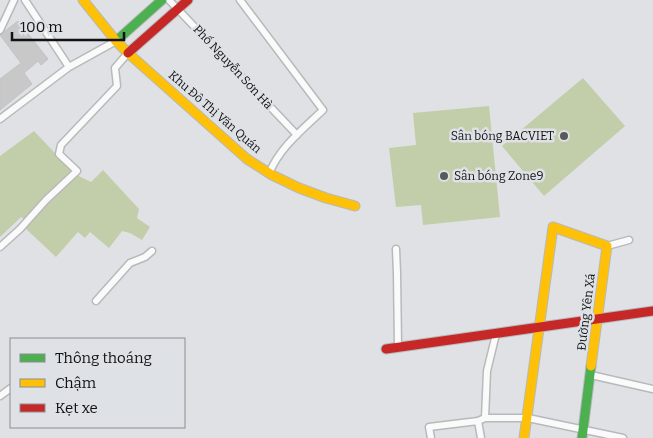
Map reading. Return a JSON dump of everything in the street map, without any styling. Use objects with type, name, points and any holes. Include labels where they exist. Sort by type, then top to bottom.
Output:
[{"type":"street","points":[[0,30],[14,0]]},
{"type":"street","points":[[26,0],[69,67]]},
{"type":"street","name":"Khu Đô Thị Văn Quán","points":[[83,0],[128,53],[247,159],[269,174],[309,192],[355,206]]},
{"type":"street","points":[[0,119],[69,67],[116,41],[162,0]]},
{"type":"street","name":"Phố Nguyễn Sơn Hà","points":[[169,0],[297,135]]},
{"type":"street","points":[[0,247],[76,171],[59,154],[61,145],[117,86],[115,68],[128,53],[188,0]]},
{"type":"street","points":[[240,0],[323,110],[278,156],[269,174]]},
{"type":"street","points":[[524,438],[553,227],[606,246],[629,240]]},
{"type":"street","name":"Đường Yên Xá","points":[[582,434],[592,375],[596,320],[606,246]]},
{"type":"street","points":[[396,249],[398,273],[398,347]]},
{"type":"street","points":[[96,302],[130,263],[145,257],[152,251]]},
{"type":"street","points":[[386,349],[653,311]]},
{"type":"street","points":[[481,438],[487,371],[496,334]]},
{"type":"street","points":[[592,375],[653,389]]},
{"type":"street","points":[[431,438],[429,427],[482,420],[528,418],[582,434],[623,438]]},
{"type":"green space","name":"Sân bóng BACVIET","points":[[583,78],[625,126],[544,196],[502,146]]},
{"type":"green space","name":"Sân bóng Zone9","points":[[489,106],[500,217],[423,225],[421,205],[396,207],[389,148],[416,145],[413,113]]},
{"type":"green space","points":[[34,131],[72,171],[33,208],[25,220],[21,217],[0,237],[0,156]]},
{"type":"green space","points":[[103,170],[139,209],[137,218],[150,227],[142,240],[122,231],[109,248],[90,232],[85,238],[78,232],[56,257],[24,227],[77,175],[91,182]]},
{"type":"building","points":[[18,21],[48,59],[41,65],[38,61],[24,73],[32,84],[0,110],[0,79],[21,63],[0,35]]},
{"type":"traffic: fast","points":[[116,41],[162,0]]},
{"type":"traffic: fast","points":[[582,438],[591,366]]},
{"type":"traffic: slow","points":[[83,0],[128,53],[247,159],[272,175],[299,188],[355,206]]},
{"type":"traffic: slow","points":[[524,438],[553,227],[607,246],[591,366]]},
{"type":"traffic: jam","points":[[128,53],[188,0]]},
{"type":"traffic: jam","points":[[386,349],[653,311]]},
{"type":"place","name":"Sân bóng BACVIET","points":[[564,136]]},
{"type":"place","name":"Sân bóng Zone9","points":[[444,176]]}]
